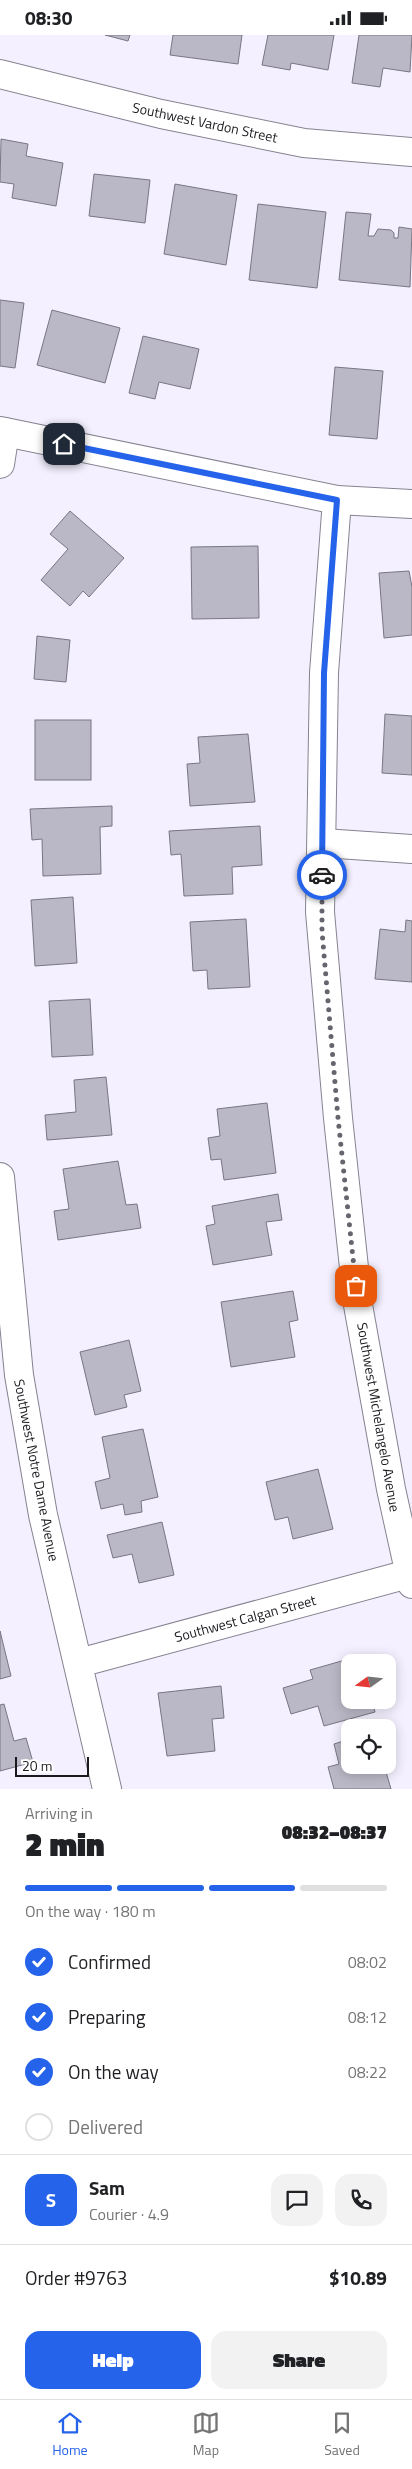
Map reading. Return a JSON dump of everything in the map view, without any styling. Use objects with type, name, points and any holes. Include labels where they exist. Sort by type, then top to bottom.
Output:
[{"type":"street","name":"Southwest Vardon Street","points":[[0,75],[162,114],[304,143],[412,152]]},
{"type":"street","points":[[0,464],[2,431],[337,500],[412,504]]},
{"type":"street","name":"Southwest Michelangelo Avenue","points":[[337,500],[324,673],[321,922],[338,1118],[358,1305],[391,1489],[411,1577]]},
{"type":"street","points":[[323,843],[412,849]]},
{"type":"street","name":"Southwest Notre Dame Avenue","points":[[0,1177],[19,1375],[43,1515],[107,1789]]},
{"type":"street","name":"Southwest Calgan Street","points":[[79,1663],[411,1577]]},
{"type":"building","points":[[105,35],[130,35],[128,41]]},
{"type":"building","points":[[173,35],[242,35],[238,64],[170,55]]},
{"type":"building","points":[[268,35],[334,35],[328,70],[291,63],[290,70],[262,65]]},
{"type":"building","points":[[359,35],[412,35],[410,72],[383,68],[380,87],[352,83]]},
{"type":"building","points":[[1,139],[28,144],[26,156],[63,163],[56,206],[12,198],[14,184],[0,182]]},
{"type":"building","points":[[94,174],[150,180],[145,223],[89,216]]},
{"type":"building","points":[[175,184],[237,195],[226,265],[164,254]]},
{"type":"building","points":[[258,204],[326,212],[317,288],[249,280]]},
{"type":"building","points":[[346,212],[371,214],[368,236],[374,236],[378,229],[391,230],[394,233],[394,238],[398,238],[399,227],[412,229],[410,287],[339,280]]},
{"type":"building","points":[[0,300],[24,303],[15,368],[0,366]]},
{"type":"building","points":[[52,310],[120,328],[105,383],[37,365]]},
{"type":"building","points":[[143,336],[199,349],[190,389],[159,382],[155,399],[129,393]]},
{"type":"building","points":[[335,367],[383,371],[377,439],[329,435]]},
{"type":"building","points":[[70,511],[124,558],[89,597],[83,591],[70,606],[41,580],[68,549],[50,534]]},
{"type":"building","points":[[258,546],[259,618],[192,619],[191,547]]},
{"type":"building","points":[[409,571],[412,587],[412,635],[384,638],[379,573]]},
{"type":"building","points":[[37,636],[70,640],[66,682],[34,679]]},
{"type":"building","points":[[385,714],[412,716],[412,775],[382,773]]},
{"type":"building","points":[[35,720],[91,720],[91,780],[35,780]]},
{"type":"building","points":[[248,734],[255,802],[190,806],[187,764],[200,763],[198,737]]},
{"type":"building","points":[[112,806],[112,826],[100,827],[101,874],[43,876],[42,839],[32,840],[30,809]]},
{"type":"building","points":[[260,826],[262,865],[232,867],[233,894],[184,896],[181,854],[171,855],[169,831]]},
{"type":"building","points":[[73,897],[77,963],[35,966],[31,900]]},
{"type":"building","points":[[246,919],[250,987],[208,989],[207,970],[193,971],[190,922]]},
{"type":"building","points":[[406,920],[412,921],[412,982],[375,979],[380,929],[405,932]]},
{"type":"building","points":[[90,999],[93,1055],[52,1057],[49,1001]]},
{"type":"building","points":[[106,1077],[112,1135],[47,1140],[45,1115],[76,1112],[74,1080]]},
{"type":"building","points":[[267,1103],[276,1173],[224,1180],[221,1159],[211,1160],[208,1138],[220,1136],[217,1109]]},
{"type":"building","points":[[118,1161],[126,1205],[137,1204],[141,1228],[58,1240],[54,1211],[69,1209],[63,1169]]},
{"type":"building","points":[[278,1194],[282,1220],[266,1222],[272,1255],[213,1265],[206,1226],[215,1224],[212,1206]]},
{"type":"building","points":[[293,1291],[298,1320],[289,1322],[295,1357],[231,1367],[221,1302]]},
{"type":"building","points":[[129,1340],[141,1391],[124,1395],[127,1407],[95,1415],[80,1352]]},
{"type":"building","points":[[143,1429],[158,1497],[141,1501],[142,1512],[125,1515],[123,1504],[101,1509],[95,1482],[110,1478],[102,1437]]},
{"type":"building","points":[[318,1469],[333,1529],[293,1539],[288,1517],[275,1520],[266,1482]]},
{"type":"building","points":[[162,1522],[174,1575],[139,1583],[132,1554],[113,1558],[107,1535]]},
{"type":"building","points":[[0,1631],[11,1676],[0,1679]]},
{"type":"building","points":[[341,1661],[341,1709],[374,1709],[375,1712],[350,1719],[341,1719],[341,1721],[324,1726],[318,1706],[291,1714],[283,1688],[313,1679],[310,1670]]},
{"type":"building","points":[[221,1686],[224,1718],[212,1719],[215,1751],[167,1756],[158,1693]]},
{"type":"building","points":[[4,1704],[14,1741],[26,1738],[33,1762],[0,1771],[0,1705]]},
{"type":"building","points":[[341,1742],[341,1774],[387,1774],[391,1789],[334,1789],[328,1767],[339,1764],[334,1744]]},
{"type":"way so far","points":[[322,875],[320,912],[338,1118],[356,1286]]},
{"type":"route","points":[[64,444],[337,500],[324,673],[322,875]]}]
